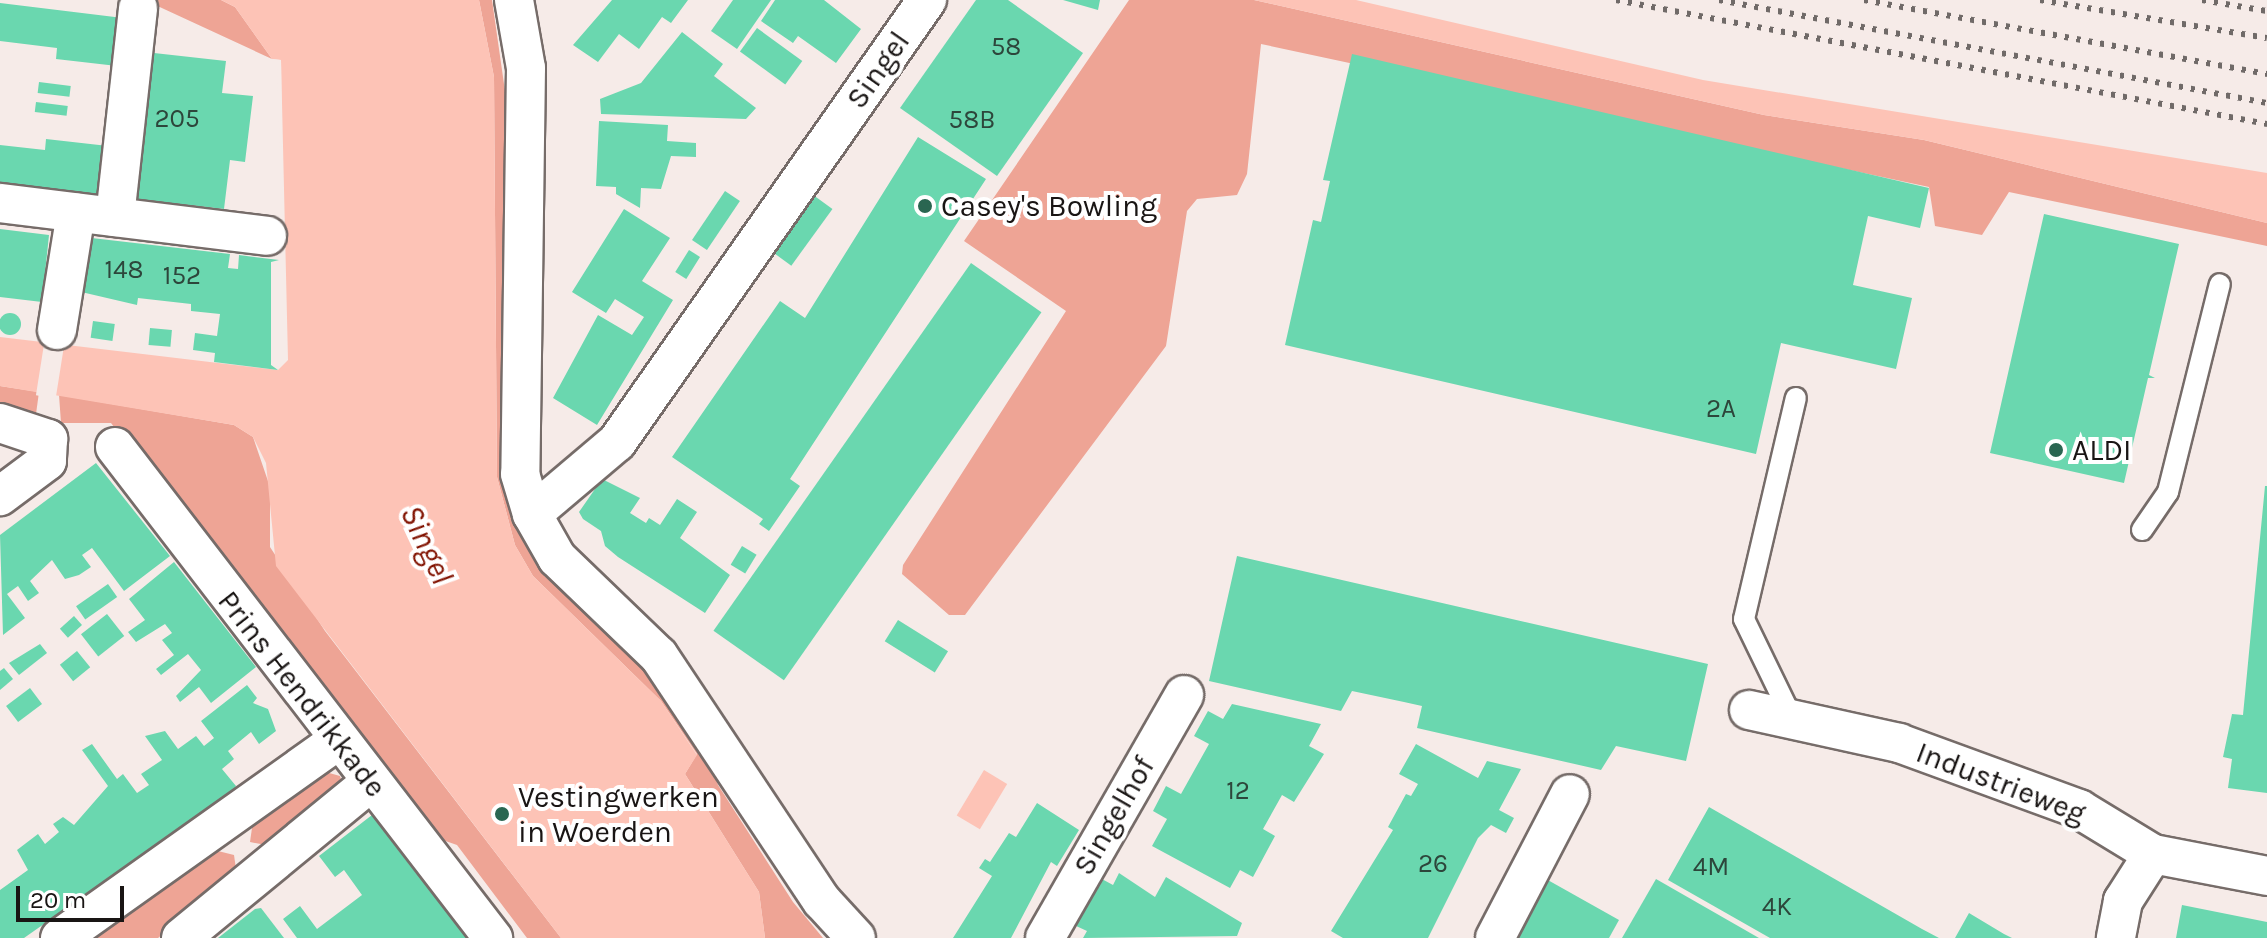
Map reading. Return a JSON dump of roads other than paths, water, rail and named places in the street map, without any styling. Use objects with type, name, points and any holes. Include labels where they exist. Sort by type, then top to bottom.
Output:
[{"type":"street","points":[[514,0],[526,68],[520,474],[532,514],[557,558],[659,656],[822,901],[856,938]]},
{"type":"street","name":"Singel","points":[[532,514],[617,442],[927,0]]},
{"type":"street","points":[[115,217],[138,8]]},
{"type":"street","points":[[0,203],[267,236]]},
{"type":"street","points":[[57,330],[76,213]]},
{"type":"street","points":[[0,423],[48,439],[47,461],[0,496]]},
{"type":"street","name":"Prins Hendrikkade","points":[[115,447],[337,741],[493,938]]},
{"type":"street","name":"Singelhof","points":[[1045,938],[1184,695]]},
{"type":"street","name":"Industrieweg","points":[[1749,710],[1899,743],[2079,809],[2153,854]]},
{"type":"street","points":[[60,938],[226,826],[337,741]]},
{"type":"street","points":[[181,938],[370,783]]},
{"type":"street","points":[[1495,938],[1570,794]]},
{"type":"street","points":[[226,826],[262,874]]},
{"type":"street","points":[[2116,938],[2123,901],[2153,854],[2267,876]]},
{"type":"lane","points":[[2142,530],[2168,492],[2220,284]]},
{"type":"lane","points":[[1793,720],[1744,619],[1796,398]]},
{"type":"water","points":[[221,0],[479,0],[494,77],[497,477],[515,545],[533,576],[661,701],[697,755],[685,774],[759,892],[765,938],[561,938],[276,566],[266,463],[253,437],[234,425],[0,386],[0,337],[278,370],[288,360],[281,60],[272,59],[235,7]]},
{"type":"water","points":[[1254,0],[1356,0],[1703,80],[2267,173],[2267,223],[1924,140],[1764,115]]},
{"type":"water","points":[[984,770],[1007,784],[980,829],[957,815]]},
{"type":"railway","points":[[1616,0],[2267,124]]},
{"type":"railway","points":[[1719,0],[2267,103]]},
{"type":"railway","points":[[1864,0],[2267,74]]},
{"type":"railway","points":[[2040,0],[2267,38]]},
{"type":"railway","points":[[2202,0],[2267,11]]},
{"type":"place","name":"Casey's Bowling","points":[[925,206]]},
{"type":"place","name":"ALDI","points":[[2056,450]]},
{"type":"place","name":"Vestingwerken in Woerden","points":[[502,814]]}]
